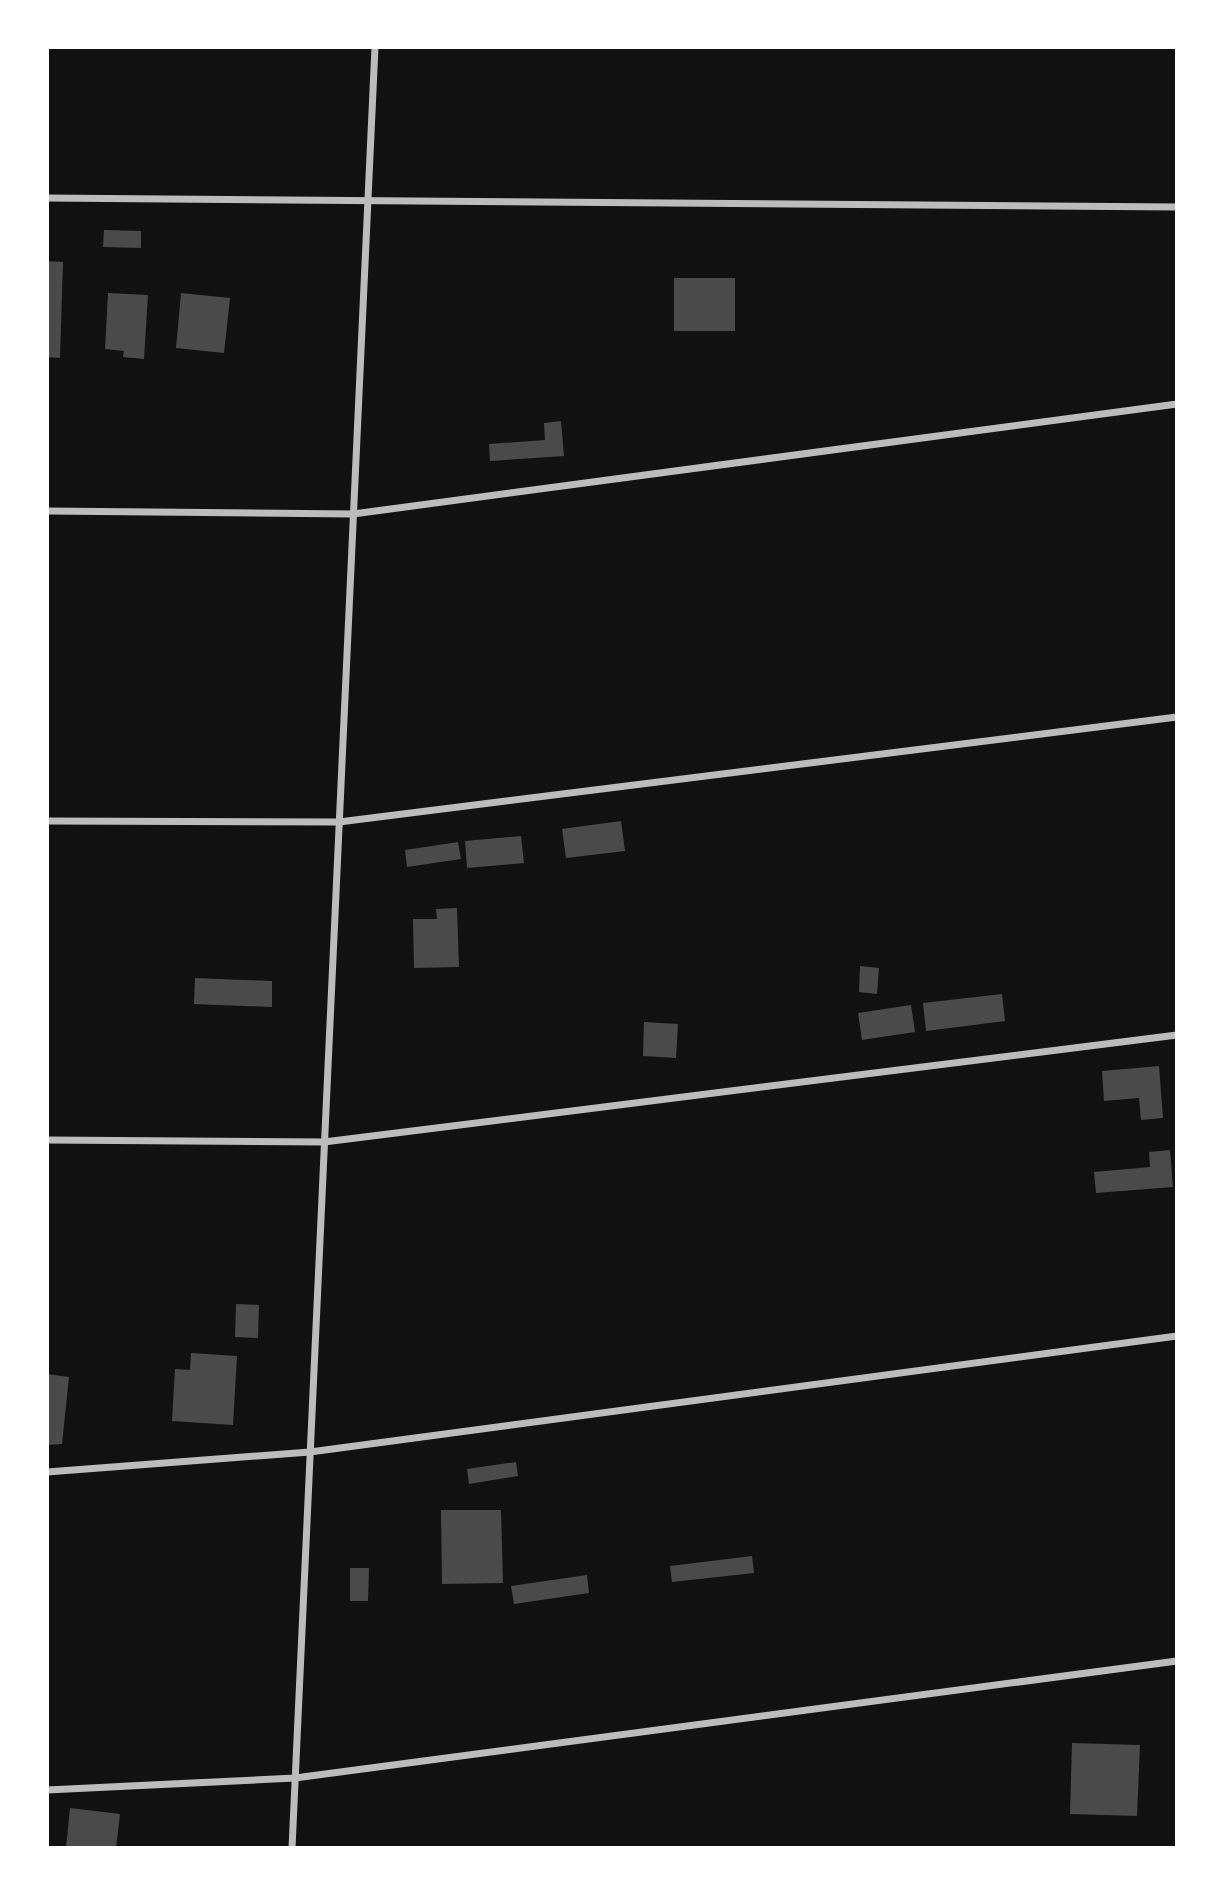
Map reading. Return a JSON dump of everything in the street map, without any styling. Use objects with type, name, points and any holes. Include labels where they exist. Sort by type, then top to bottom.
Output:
[{"type":"street","points":[[292,1848],[374,47]]},
{"type":"street","points":[[47,198],[1177,207]]},
{"type":"street","points":[[47,511],[353,514],[1177,404]]},
{"type":"street","points":[[47,821],[339,822],[1177,716]]},
{"type":"street","points":[[47,1140],[324,1142],[1177,1035]]},
{"type":"street","points":[[47,1472],[310,1452],[1177,1336]]},
{"type":"street","points":[[47,1790],[295,1778],[1177,1661]]},
{"type":"building","points":[[104,230],[141,231],[141,248],[103,247]]},
{"type":"building","points":[[47,261],[63,262],[60,358],[47,357]]},
{"type":"building","points":[[674,278],[735,278],[735,331],[674,331]]},
{"type":"building","points":[[108,293],[148,295],[144,359],[123,357],[124,351],[105,349]]},
{"type":"building","points":[[181,293],[230,298],[224,353],[176,348]]},
{"type":"building","points":[[561,421],[564,456],[490,461],[489,444],[545,440],[544,423]]},
{"type":"building","points":[[621,821],[625,851],[566,858],[562,829]]},
{"type":"building","points":[[521,836],[524,863],[467,868],[465,841]]},
{"type":"building","points":[[458,842],[461,859],[407,867],[405,850]]},
{"type":"building","points":[[457,908],[459,967],[414,968],[413,919],[437,919],[436,909]]},
{"type":"building","points":[[860,966],[879,968],[877,994],[859,992]]},
{"type":"building","points":[[195,978],[272,981],[272,1007],[194,1004]]},
{"type":"building","points":[[1002,994],[1005,1021],[926,1031],[923,1003]]},
{"type":"building","points":[[911,1005],[915,1032],[862,1040],[858,1013]]},
{"type":"building","points":[[644,1022],[678,1024],[676,1058],[643,1056]]},
{"type":"building","points":[[1159,1066],[1163,1118],[1141,1120],[1139,1098],[1104,1101],[1102,1071]]},
{"type":"building","points":[[1170,1150],[1173,1187],[1096,1193],[1094,1172],[1150,1167],[1149,1152]]},
{"type":"building","points":[[236,1304],[259,1305],[258,1338],[235,1337]]},
{"type":"building","points":[[191,1353],[237,1356],[233,1425],[172,1421],[175,1369],[190,1370]]},
{"type":"building","points":[[47,1374],[69,1377],[62,1444],[47,1445]]},
{"type":"building","points":[[516,1462],[518,1476],[469,1484],[467,1469]]},
{"type":"building","points":[[441,1510],[501,1510],[503,1583],[442,1584]]},
{"type":"building","points":[[752,1556],[754,1573],[672,1582],[670,1566]]},
{"type":"building","points":[[350,1568],[369,1568],[368,1601],[350,1601]]},
{"type":"building","points":[[587,1575],[589,1593],[514,1604],[511,1586]]},
{"type":"building","points":[[1072,1743],[1140,1745],[1137,1816],[1070,1814]]},
{"type":"building","points":[[70,1808],[120,1814],[116,1848],[66,1848]]}]
